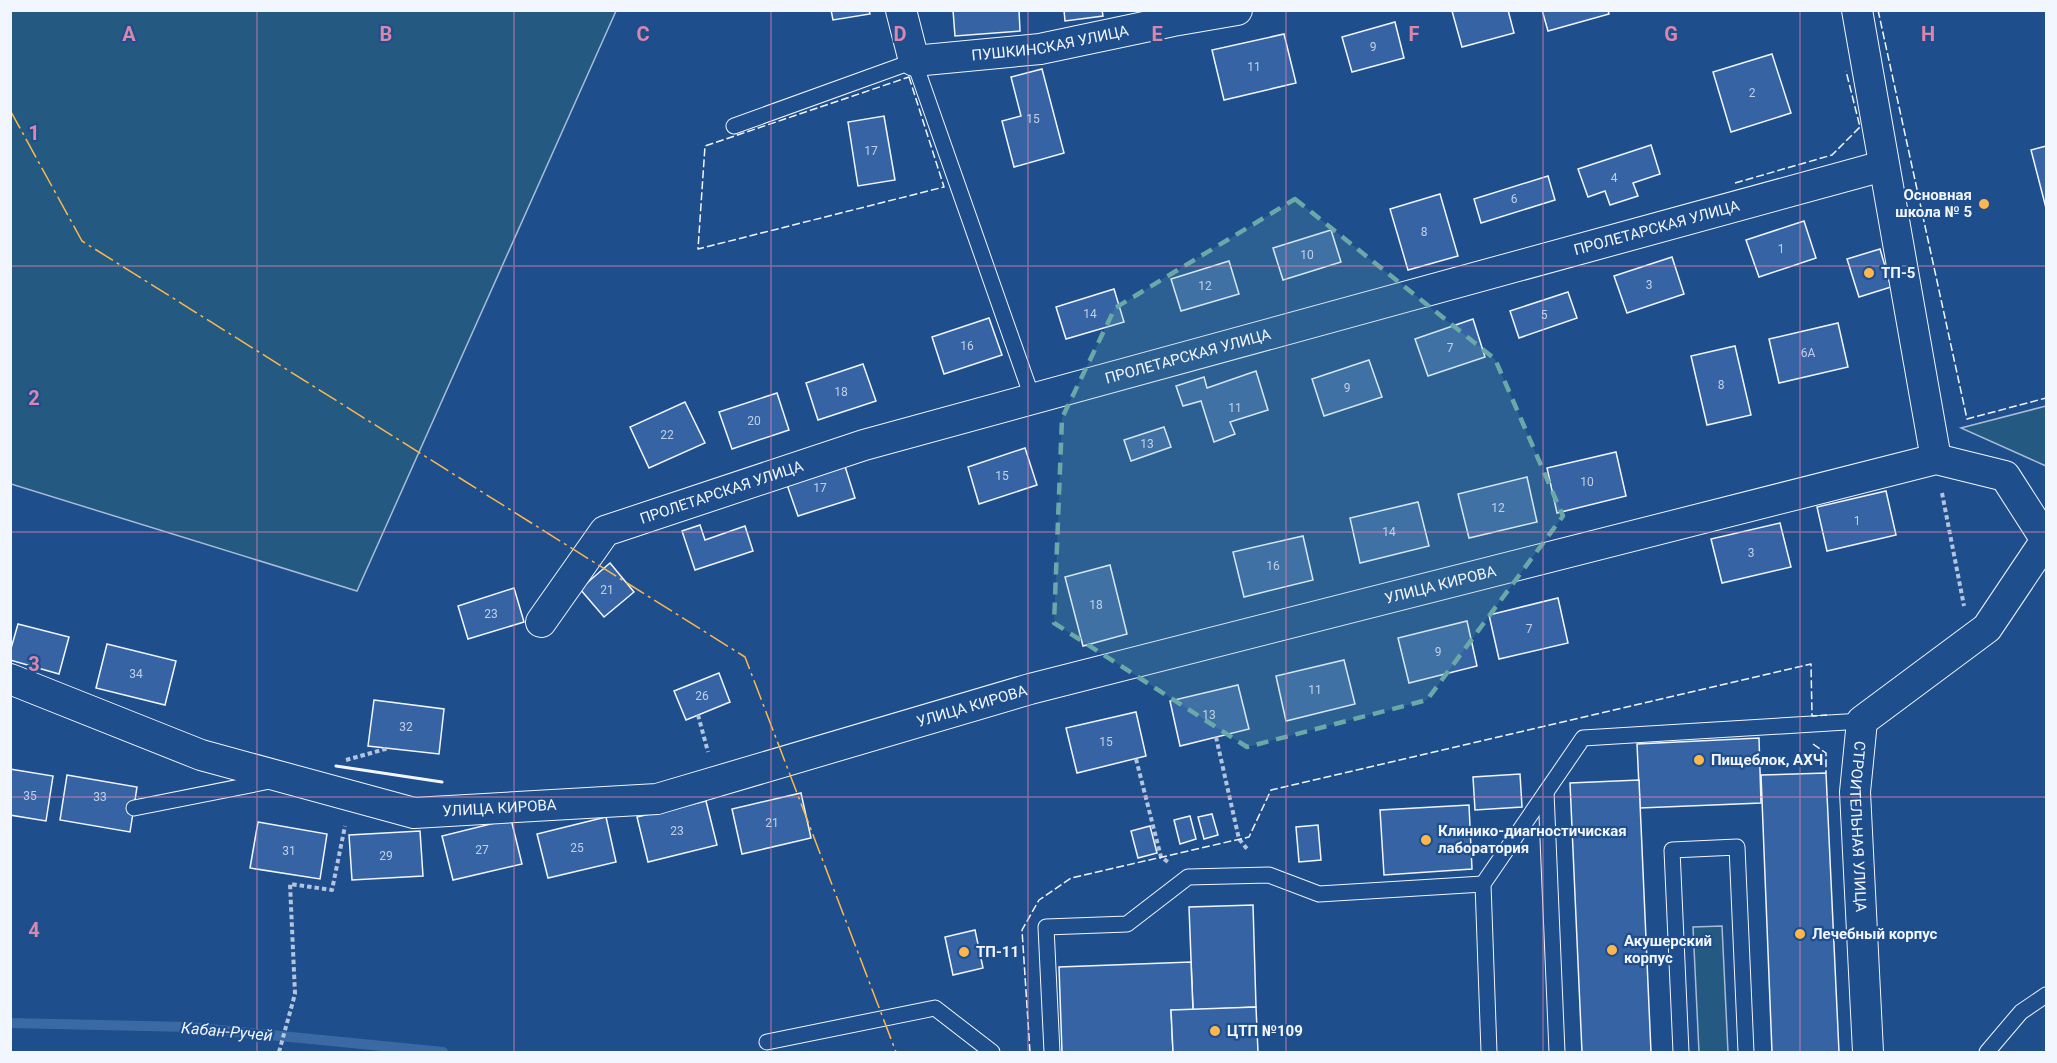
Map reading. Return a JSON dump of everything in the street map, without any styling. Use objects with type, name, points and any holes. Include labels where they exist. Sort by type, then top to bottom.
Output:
[{"type":"street","points":[[901,10],[914,61]]},
{"type":"street","name":"ПУШКИНСКАЯ УЛИЦА","points":[[914,61],[1040,49],[1172,16],[1238,10]]},
{"type":"street","points":[[1857,10],[1936,459]]},
{"type":"street","name":"ПРОЛЕТАРСКАЯ УЛИЦА","points":[[542,622],[605,531],[864,445],[1883,166]]},
{"type":"street","name":"СТРОИТЕЛЬНАЯ УЛИЦА","points":[[1868,1053],[1855,792],[1862,721],[1987,628],[2046,540],[2005,476],[1936,459]]},
{"type":"street","name":"УЛИЦА КИРОВА","points":[[10,679],[201,755],[414,813],[657,799],[1030,688],[1936,459]]},
{"type":"lane","points":[[734,126],[914,61],[1032,398]]},
{"type":"lane","points":[[1489,1053],[1484,884],[1583,738],[1862,721]]},
{"type":"lane","points":[[134,808],[285,778]]},
{"type":"lane","points":[[1546,792],[1557,1053]]},
{"type":"lane","points":[[1681,1053],[1672,850],[1737,847],[1746,1053]]},
{"type":"lane","points":[[1052,1053],[1046,927],[1127,924],[1188,878],[1269,875],[1319,894],[1484,884]]},
{"type":"lane","points":[[1987,1053],[2020,1012],[2046,995]]},
{"type":"lane","points":[[767,1042],[935,1008],[992,1053]]},
{"type":"path","points":[[1936,459],[1957,574]]},
{"type":"path","points":[[1216,737],[1239,840]]},
{"type":"path","points":[[1136,759],[1161,857]]},
{"type":"path","points":[[279,1053],[295,994],[290,884],[332,890],[352,796]]},
{"type":"highlighted area","points":[[1295,199],[1495,359],[1563,516],[1427,700],[1247,747],[1054,623],[1062,418],[1115,308]]},
{"type":"shaded area","points":[[10,11],[616,11],[357,591],[11,484]]},
{"type":"shaded area","points":[[2046,406],[2046,466],[1961,428]]},
{"type":"shaded area","points":[[1722,926],[1728,1052],[1699,1052],[1693,927]]},
{"type":"building","points":[[831,10],[869,10],[870,14],[833,20]]},
{"type":"building","points":[[953,10],[1019,10],[1020,31],[955,36]]},
{"type":"building","points":[[1064,10],[1102,10],[1103,16],[1065,21]]},
{"type":"building","points":[[1508,10],[1514,33],[1462,47],[1452,11]]},
{"type":"building","points":[[1542,10],[1608,10],[1609,14],[1548,31]]},
{"type":"building","points":[[1395,22],[1404,58],[1352,72],[1342,37]]},
{"type":"building","points":[[1284,34],[1296,83],[1224,100],[1212,50]]},
{"type":"building","points":[[1772,54],[1791,113],[1731,132],[1713,72]]},
{"type":"building","points":[[1042,69],[1064,153],[1014,167],[1002,121],[1021,116],[1011,77]]},
{"type":"building","points":[[884,116],[895,180],[858,186],[848,122]]},
{"type":"building","points":[[1651,145],[1660,174],[1633,183],[1638,196],[1610,205],[1605,191],[1588,197],[1578,169]]},
{"type":"building","points":[[2046,146],[2046,208],[2031,150]]},
{"type":"building","points":[[1548,176],[1555,200],[1481,223],[1474,199]]},
{"type":"building","points":[[1440,194],[1458,256],[1408,270],[1390,209]]},
{"type":"building","points":[[1804,221],[1816,258],[1759,277],[1746,240]]},
{"type":"building","points":[[1331,230],[1341,262],[1283,280],[1273,248]]},
{"type":"building","name":"ТП-5","points":[[1880,249],[1891,287],[1859,297],[1847,259]]},
{"type":"building","points":[[1672,257],[1684,294],[1627,313],[1614,276]]},
{"type":"building","points":[[1229,261],[1239,294],[1181,311],[1171,279]]},
{"type":"building","points":[[1114,289],[1124,322],[1066,339],[1056,307]]},
{"type":"building","points":[[1568,292],[1577,318],[1519,338],[1510,311]]},
{"type":"building","points":[[989,318],[1002,355],[944,374],[932,337]]},
{"type":"building","points":[[1473,319],[1485,357],[1428,376],[1415,339]]},
{"type":"building","points":[[1838,323],[1848,367],[1779,383],[1769,339]]},
{"type":"building","points":[[1735,346],[1751,415],[1707,425],[1691,356]]},
{"type":"building","points":[[1369,360],[1382,397],[1324,416],[1312,379]]},
{"type":"building","points":[[863,364],[876,401],[818,420],[806,383]]},
{"type":"building","points":[[1256,371],[1268,410],[1230,422],[1235,434],[1214,442],[1201,401],[1183,406],[1176,386],[1204,377],[1207,388]]},
{"type":"building","points":[[777,393],[789,430],[732,449],[719,412]]},
{"type":"building","points":[[685,402],[705,443],[649,468],[630,427]]},
{"type":"building","points":[[1164,427],[1171,447],[1131,461],[1124,440]]},
{"type":"building","points":[[1025,448],[1037,485],[979,504],[968,467]]},
{"type":"building","points":[[1616,452],[1626,496],[1557,513],[1547,468]]},
{"type":"building","points":[[843,460],[855,498],[798,516],[785,479]]},
{"type":"building","points":[[1527,477],[1537,522],[1469,538],[1458,494]]},
{"type":"building","points":[[1886,491],[1896,535],[1827,551],[1817,507]]},
{"type":"building","points":[[1418,502],[1429,546],[1360,563],[1350,518]]},
{"type":"building","points":[[1780,523],[1791,567],[1722,583],[1711,539]]},
{"type":"building","points":[[700,525],[705,540],[745,526],[753,551],[695,570],[682,531]]},
{"type":"building","points":[[1303,536],[1313,580],[1244,597],[1233,552]]},
{"type":"building","points":[[610,563],[634,592],[604,617],[580,589]]},
{"type":"building","points":[[1110,565],[1127,634],[1083,646],[1065,577]]},
{"type":"building","points":[[514,588],[524,622],[468,639],[458,606]]},
{"type":"building","points":[[1558,598],[1568,643],[1499,659],[1489,615]]},
{"type":"building","points":[[1467,621],[1477,666],[1409,683],[1398,638]]},
{"type":"building","points":[[18,624],[69,637],[59,674],[10,660]]},
{"type":"building","points":[[107,644],[176,661],[165,705],[96,688]]},
{"type":"building","points":[[1344,660],[1355,704],[1286,721],[1276,676]]},
{"type":"building","points":[[719,673],[730,702],[686,720],[674,691]]},
{"type":"building","points":[[1238,685],[1249,729],[1180,746],[1170,701]]},
{"type":"building","points":[[374,700],[444,709],[439,754],[368,746]]},
{"type":"building","points":[[1136,712],[1146,756],[1077,773],[1066,728]]},
{"type":"building","name":"Пищеблок, АХЧ","points":[[1759,738],[1761,803],[1640,808],[1637,744]]},
{"type":"building","points":[[10,769],[53,776],[46,821],[10,815]]},
{"type":"building","name":"Лечебный корпус","points":[[1826,773],[1839,1052],[1772,1052],[1761,775]]},
{"type":"building","points":[[1520,774],[1522,807],[1475,810],[1473,777]]},
{"type":"building","points":[[67,775],[137,787],[130,832],[60,820]]},
{"type":"building","name":"Акушерский корпус","points":[[1639,780],[1651,1052],[1582,1052],[1570,783]]},
{"type":"building","points":[[801,793],[811,838],[742,854],[732,809]]},
{"type":"building","points":[[706,801],[717,845],[648,862],[637,817]]},
{"type":"building","name":"Клинико-диагностичиская лаборатория","points":[[1469,805],[1472,869],[1384,875],[1380,810]]},
{"type":"building","points":[[1212,814],[1218,835],[1204,839],[1198,817]]},
{"type":"building","points":[[1190,816],[1196,839],[1180,844],[1174,820]]},
{"type":"building","points":[[606,817],[616,862],[548,878],[537,834]]},
{"type":"building","points":[[511,819],[522,864],[453,880],[442,836]]},
{"type":"building","points":[[258,822],[327,834],[320,879],[250,868]]},
{"type":"building","points":[[1318,825],[1321,860],[1299,862],[1296,827]]},
{"type":"building","points":[[1150,826],[1157,853],[1138,858],[1131,831]]},
{"type":"building","points":[[420,831],[423,876],[352,880],[349,835]]},
{"type":"building","points":[[1253,905],[1256,1007],[1193,1010],[1189,907]]},
{"type":"building","name":"ТП-11","points":[[975,930],[983,968],[953,975],[945,937]]},
{"type":"building","points":[[1191,962],[1193,1010],[1171,1010],[1173,1052],[1062,1052],[1059,967]]},
{"type":"building","name":"ЦТП №109","points":[[1256,1007],[1258,1052],[1173,1052],[1171,1010]]},
{"type":"waterway","name":"Кабан-Ручей","points":[[10,1023],[189,1027],[443,1052]]},
{"type":"fence","points":[[1878,10],[1967,419],[2046,398]]},
{"type":"fence","points":[[1735,183],[1832,155],[1860,127],[1846,71]]},
{"type":"fence","points":[[909,77],[944,187],[698,249],[705,146],[909,77]]},
{"type":"fence","points":[[1030,1052],[1022,930],[1039,900],[1071,878],[1249,837],[1271,790],[1811,664],[1812,716],[1827,715]]},
{"type":"fence","points":[[1813,744],[1826,753],[1826,773]]},
{"type":"wall","points":[[336,766],[442,782]]},
{"type":"power","points":[[10,110],[82,241],[745,657],[896,1052]]},
{"type":"place","name":"Основная школа № 5","points":[[1984,204]]},
{"type":"place","name":"ТП-5","points":[[1869,273]]},
{"type":"place","name":"Пищеблок, АХЧ","points":[[1699,760]]},
{"type":"place","name":"Клинико-диагностичиская лаборатория","points":[[1426,840]]},
{"type":"place","name":"Лечебный корпус","points":[[1800,934]]},
{"type":"place","name":"Акушерский корпус","points":[[1612,950]]},
{"type":"place","name":"ТП-11","points":[[964,952]]},
{"type":"place","name":"ЦТП №109","points":[[1215,1031]]}]
